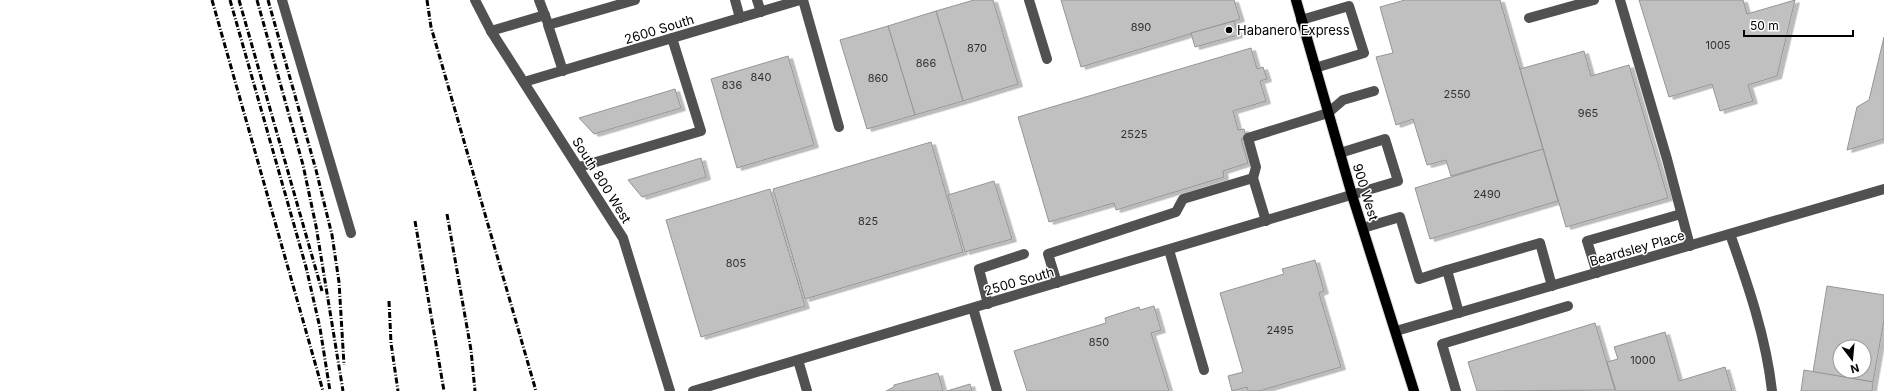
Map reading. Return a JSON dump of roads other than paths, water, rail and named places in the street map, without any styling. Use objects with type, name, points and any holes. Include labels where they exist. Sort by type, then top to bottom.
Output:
[{"type":"main road","name":"900 West","points":[[1296,0],[1352,195],[1414,391]]},
{"type":"street","points":[[282,0],[350,233]]},
{"type":"street","name":"South 800 West","points":[[475,0],[491,30],[623,238],[670,391]]},
{"type":"street","points":[[539,0],[563,71]]},
{"type":"street","points":[[548,25],[635,0]]},
{"type":"street","points":[[735,0],[740,18]]},
{"type":"street","points":[[757,0],[761,12]]},
{"type":"street","points":[[802,0],[838,127]]},
{"type":"street","name":"2600 South","points":[[524,82],[802,0]]},
{"type":"street","points":[[1028,0],[1047,59]]},
{"type":"street","points":[[1528,18],[1594,0]]},
{"type":"street","points":[[1620,0],[1667,159],[1690,246]]},
{"type":"street","points":[[1301,20],[1349,6],[1364,53],[1316,68]]},
{"type":"street","points":[[491,30],[545,15]]},
{"type":"street","points":[[579,168],[700,132],[672,38]]},
{"type":"street","points":[[1266,221],[1253,178],[1256,167],[1248,138],[1328,112],[1343,100],[1374,91]]},
{"type":"street","name":"2500 South","points":[[693,391],[1398,181],[1385,139],[1340,153]]},
{"type":"street","points":[[1057,283],[1048,254],[1176,212],[1184,199],[1253,178]]},
{"type":"street","name":"Beardsley Place","points":[[1396,331],[1884,189]]},
{"type":"street","points":[[1596,273],[1587,241],[1681,214]]},
{"type":"street","points":[[1363,228],[1400,217],[1419,279],[1540,243],[1552,286]]},
{"type":"street","points":[[1730,234],[1743,270],[1762,336],[1770,369],[1772,391]]},
{"type":"street","points":[[1169,250],[1204,370]]},
{"type":"street","points":[[988,304],[979,269],[1024,254]]},
{"type":"street","points":[[1447,270],[1459,313]]},
{"type":"street","points":[[1456,391],[1442,344],[1568,306]]},
{"type":"street","points":[[973,308],[997,391]]},
{"type":"street","points":[[798,360],[808,391]]},
{"type":"railway","points":[[212,0],[323,391]]},
{"type":"railway","points":[[230,0],[306,267],[320,328],[330,391]]},
{"type":"railway","points":[[239,0],[322,291]]},
{"type":"railway","points":[[257,0],[303,165],[316,226],[343,391]]},
{"type":"railway","points":[[268,0],[316,170],[332,235],[339,282],[344,365]]},
{"type":"railway","points":[[427,0],[431,27],[536,391]]},
{"type":"railway","points":[[447,214],[471,350],[475,391]]},
{"type":"railway","points":[[415,221],[444,391]]},
{"type":"railway","points":[[389,301],[391,343],[398,391]]},
{"type":"place","name":"Habanero Express","points":[[1229,30]]}]
